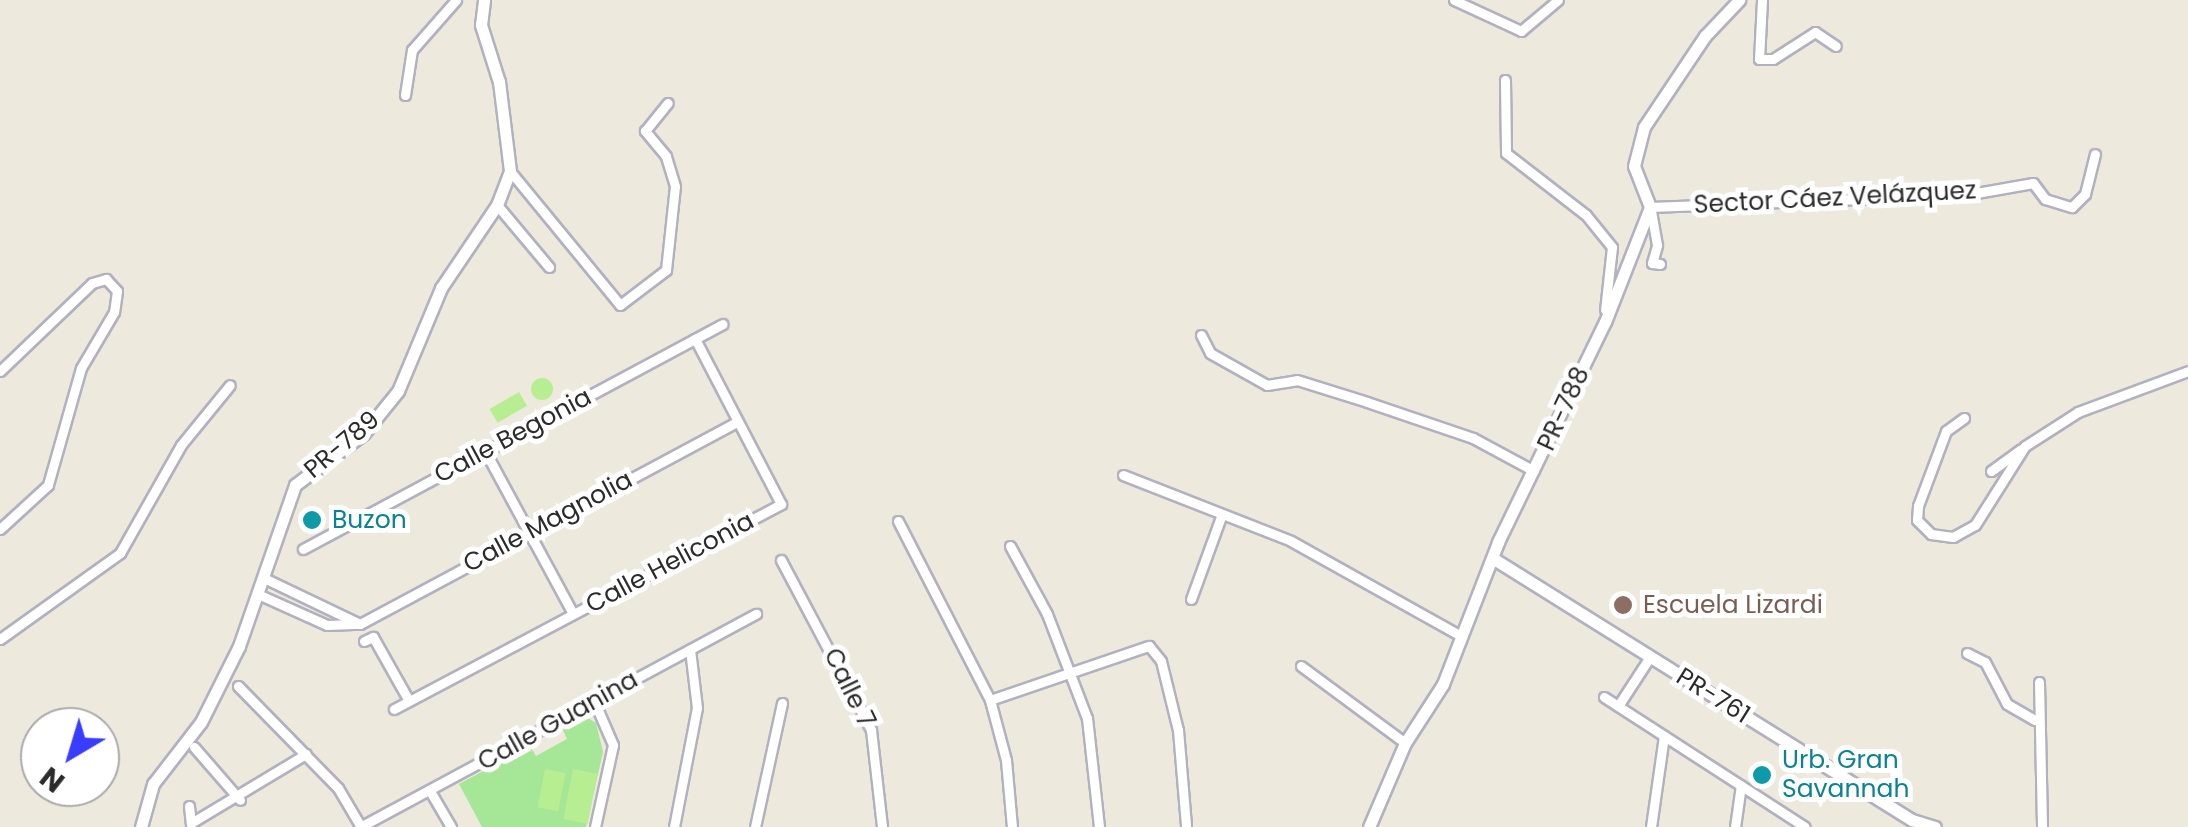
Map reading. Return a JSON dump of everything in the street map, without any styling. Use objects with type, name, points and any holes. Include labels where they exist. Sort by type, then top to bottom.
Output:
[{"type":"street","points":[[405,95],[412,50],[456,0]]},
{"type":"street","points":[[484,0],[481,25],[499,82],[510,171],[620,304],[666,270],[675,186],[666,156],[645,131],[668,103]]},
{"type":"street","points":[[1454,0],[1521,31],[1558,0]]},
{"type":"street","points":[[1660,264],[1652,263],[1657,245],[1650,207],[1634,166],[1644,127],[1704,36],[1740,0]]},
{"type":"street","points":[[1762,0],[1758,59],[1774,59],[1815,32],[1836,46]]},
{"type":"street","points":[[1505,80],[1506,154],[1586,215],[1612,247],[1604,322]]},
{"type":"street","name":"Sector Cáez Velázquez","points":[[1650,207],[1965,195],[2033,183],[2045,199],[2072,206],[2084,194],[2095,154]]},
{"type":"street","name":"PR-789","points":[[141,827],[153,784],[201,722],[260,595],[294,484],[364,433],[398,391],[441,288],[496,204],[510,171]]},
{"type":"street","points":[[496,204],[549,267]]},
{"type":"street","name":"PR-788","points":[[1369,827],[1405,743],[1443,684],[1494,559],[1604,322],[1650,207]]},
{"type":"street","points":[[0,371],[92,283],[106,279],[116,290],[114,312],[81,368],[48,485],[0,528]]},
{"type":"street","name":"Calle Begonia","points":[[303,549],[722,324]]},
{"type":"street","points":[[1201,335],[1210,353],[1267,385],[1297,380],[1367,402],[1473,438],[1534,471]]},
{"type":"street","name":"Calle Heliconia","points":[[394,709],[781,504],[694,339]]},
{"type":"street","points":[[1992,471],[2078,412],[2188,371]]},
{"type":"street","points":[[0,639],[120,553],[181,445],[230,384]]},
{"type":"street","points":[[1964,418],[1946,431],[1918,506],[1917,520],[1931,534],[1952,537],[1976,525],[2025,446]]},
{"type":"street","name":"Calle Magnolia","points":[[360,624],[737,422]]},
{"type":"street","points":[[485,451],[573,614]]},
{"type":"street","points":[[1123,476],[1291,541],[1461,636]]},
{"type":"street","points":[[1190,599],[1222,514]]},
{"type":"street","points":[[898,521],[990,700],[1006,760],[1012,827]]},
{"type":"street","points":[[1010,546],[1072,672],[1096,767],[1099,827]]},
{"type":"street","name":"PR-761","points":[[1494,559],[1911,824],[1935,827]]},
{"type":"street","name":"Calle 7","points":[[780,560],[871,730],[882,827]]},
{"type":"street","points":[[266,579],[360,624]]},
{"type":"street","points":[[260,595],[327,625],[360,624]]},
{"type":"street","name":"Calle Guanina","points":[[361,827],[756,614]]},
{"type":"street","points":[[364,641],[373,637],[409,701]]},
{"type":"street","points":[[990,700],[1148,646],[1157,652],[1178,730],[1186,826]]},
{"type":"street","points":[[674,827],[697,708],[690,648]]},
{"type":"street","points":[[1967,653],[1984,662],[2007,704],[2036,720]]},
{"type":"street","points":[[1618,706],[1650,657]]},
{"type":"street","points":[[1301,666],[1405,743]]},
{"type":"street","points":[[2039,682],[2036,720],[2042,827]]},
{"type":"street","points":[[238,686],[338,788],[361,827]]},
{"type":"street","points":[[1604,697],[1805,827]]},
{"type":"street","points":[[594,701],[613,745],[596,827]]},
{"type":"street","points":[[755,827],[782,703]]},
{"type":"street","points":[[1651,827],[1664,736]]},
{"type":"street","points":[[194,746],[240,800]]},
{"type":"street","points":[[189,806],[191,825],[240,800],[306,754]]},
{"type":"street","points":[[1735,827],[1740,785]]},
{"type":"street","points":[[430,791],[451,827]]},
{"type":"green space","points":[[542,378],[550,381],[550,397],[542,400],[534,397],[531,389],[534,381]]},
{"type":"green space","points":[[519,392],[527,406],[498,423],[490,409]]},
{"type":"green space","points":[[585,716],[596,723],[603,752],[586,827],[482,827],[459,784],[530,746],[536,756],[567,739],[562,728]]},
{"type":"green space","points":[[545,769],[566,773],[558,811],[538,807]]},
{"type":"green space","points":[[573,769],[598,774],[588,824],[563,819]]},
{"type":"place","name":"Buzon","points":[[312,520]]},
{"type":"place","name":"Escuela Lizardi","points":[[1623,605]]},
{"type":"place","name":"Urb. Gran Savannah","points":[[1762,775]]}]
